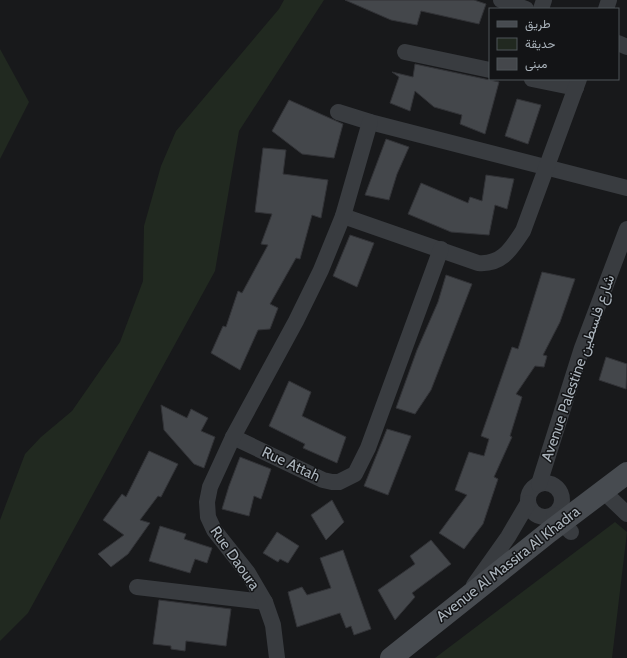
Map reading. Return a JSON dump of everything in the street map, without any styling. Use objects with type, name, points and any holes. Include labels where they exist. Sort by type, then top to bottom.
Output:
[{"type":"main road","name":"Avenue Al Massira Al Khadra","points":[[391,658],[562,523],[617,499],[627,473]]},
{"type":"main road","name":"Avenue Al Massira Al Khadra","points":[[409,658],[504,582],[562,523]]},
{"type":"street","points":[[501,0],[523,8]]},
{"type":"street","points":[[405,52],[489,70]]},
{"type":"street","points":[[343,216],[478,263],[495,262],[511,248],[523,231],[577,84],[541,80]]},
{"type":"street","points":[[338,112],[370,122],[627,188]]},
{"type":"street","points":[[233,437],[296,321],[321,270],[343,216],[370,122]]},
{"type":"street","name":"Avenue Palestine شارع فلسطين","points":[[528,503],[530,492],[539,484],[582,348],[626,238]]},
{"type":"street","name":"Rue Attah","points":[[233,437],[322,480],[340,482],[355,474],[368,448],[441,249]]},
{"type":"street","name":"Rue Daoura","points":[[233,437],[210,487],[207,502],[208,517],[214,530],[248,574],[265,602],[273,626],[277,658]]},
{"type":"street","points":[[528,503],[531,510],[538,516],[546,517],[562,523],[561,492],[555,486],[547,483],[539,484]]},
{"type":"street","points":[[460,602],[496,554],[528,503]]},
{"type":"street","points":[[137,587],[265,602]]},
{"type":"green space","points":[[284,0],[324,0],[239,131],[215,271],[28,613],[0,641],[0,520],[25,454],[41,437],[72,411],[120,342],[143,281],[144,226],[161,166],[176,131],[279,9]]},
{"type":"green space","points":[[0,49],[29,102],[0,159]]},
{"type":"green space","points":[[615,522],[627,532],[612,658],[435,658]]},
{"type":"building","points":[[345,0],[474,0],[486,4],[479,24],[421,11],[417,25],[391,20]]},
{"type":"building","points":[[415,64],[499,82],[485,134],[460,124],[462,115],[434,107],[415,91],[410,111],[390,103],[399,77],[392,72],[413,77]]},
{"type":"building","points":[[517,99],[541,105],[528,144],[505,136]]},
{"type":"building","points":[[289,100],[343,124],[334,158],[302,154],[272,131]]},
{"type":"building","points":[[386,139],[409,147],[397,174],[389,200],[365,195]]},
{"type":"building","points":[[263,148],[286,150],[283,174],[328,180],[321,218],[312,215],[300,259],[296,258],[270,304],[278,308],[270,329],[258,330],[240,370],[211,353],[223,326],[226,327],[238,291],[242,293],[268,245],[261,244],[272,214],[255,212]]},
{"type":"building","points":[[486,175],[514,179],[507,209],[495,205],[489,235],[451,232],[408,214],[421,183],[468,203],[470,197],[482,201]]},
{"type":"building","points":[[350,235],[374,243],[357,287],[333,276]]},
{"type":"building","points":[[542,272],[575,279],[560,322],[543,355],[547,356],[544,367],[535,366],[516,394],[522,397],[510,436],[512,437],[494,477],[498,479],[483,524],[464,549],[439,533],[467,495],[455,490],[469,452],[484,456],[489,439],[481,436],[512,347],[518,349]]},
{"type":"building","points":[[446,275],[472,284],[431,390],[415,414],[396,408],[417,350],[438,302]]},
{"type":"building","points":[[606,357],[627,364],[626,389],[599,380]]},
{"type":"building","points":[[289,381],[311,392],[302,416],[346,437],[337,463],[303,448],[305,444],[269,426]]},
{"type":"building","points":[[161,405],[187,418],[191,409],[208,418],[201,431],[215,437],[204,468],[194,464],[164,430]]},
{"type":"building","points":[[387,429],[411,436],[388,495],[364,486]]},
{"type":"building","points":[[149,451],[178,464],[161,497],[158,496],[140,520],[150,523],[128,554],[111,567],[98,554],[124,535],[103,520],[122,494],[126,497]]},
{"type":"building","points":[[240,457],[271,469],[261,499],[254,496],[249,516],[222,509]]},
{"type":"building","points":[[332,500],[344,522],[326,540],[311,515]]},
{"type":"building","points":[[160,526],[186,534],[184,539],[212,548],[207,563],[195,559],[190,573],[149,561]]},
{"type":"building","points":[[277,532],[299,546],[288,563],[280,559],[278,562],[263,553]]},
{"type":"building","points":[[431,540],[451,564],[412,593],[415,597],[395,620],[378,590],[415,564],[410,556]]},
{"type":"building","points":[[343,550],[371,629],[354,635],[351,626],[346,628],[340,613],[297,627],[288,592],[302,587],[307,595],[331,588],[320,558]]},
{"type":"building","points":[[159,600],[231,609],[226,646],[186,641],[185,651],[171,649],[171,646],[153,644]]}]
